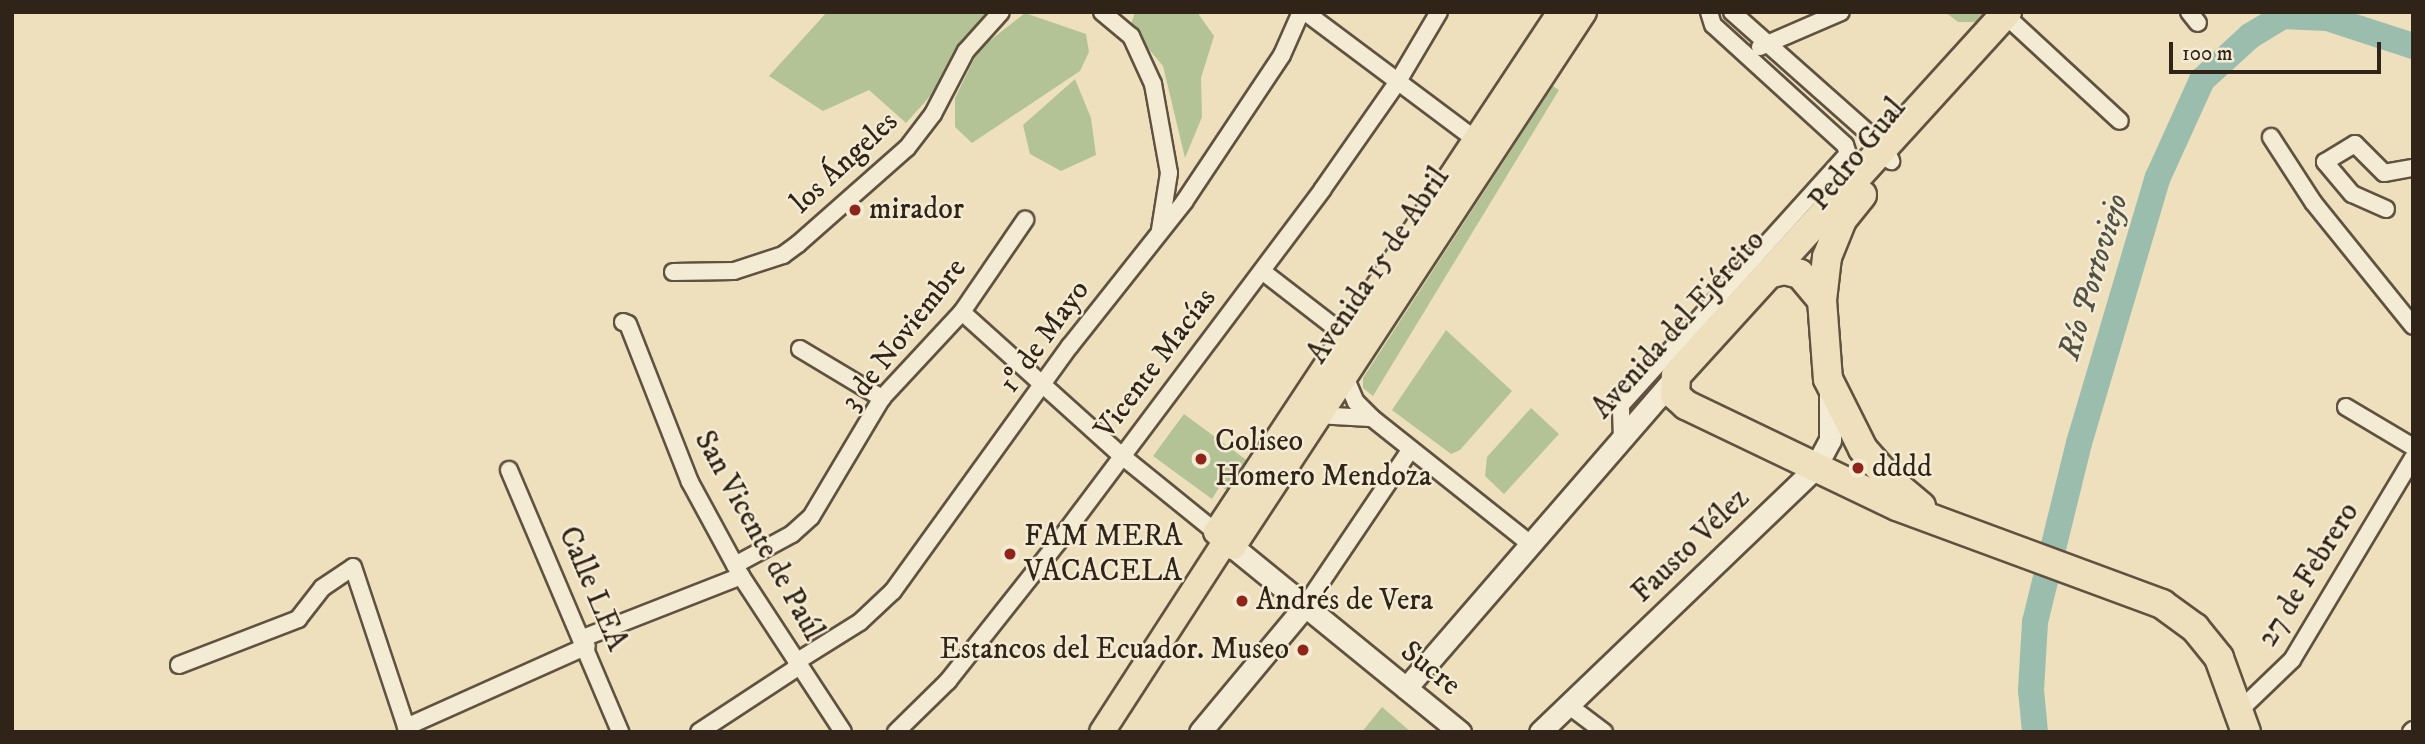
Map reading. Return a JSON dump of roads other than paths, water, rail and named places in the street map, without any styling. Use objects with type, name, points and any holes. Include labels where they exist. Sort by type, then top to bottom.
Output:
[{"type":"highway","name":"Pedro Gual","points":[[1964,532],[1908,495],[1878,468],[1845,421],[1828,379],[1822,300],[1834,236],[1884,158],[2014,16]]},
{"type":"highway","name":"Avenida del Ejército","points":[[1676,376],[1768,274],[1884,158]]},
{"type":"highway","points":[[1768,274],[1784,270],[1800,274],[1822,300]]},
{"type":"highway","points":[[1676,376],[1675,396],[1686,405],[1815,468],[1964,532],[2142,595],[2172,611],[2205,638],[2225,670],[2243,721]]},
{"type":"main road","name":"Avenida 15 de Abril","points":[[1225,540],[1283,429],[1560,12]]},
{"type":"main road","name":"Avenida 15 de Abril","points":[[1102,732],[1225,540],[1319,414],[1584,12]]},
{"type":"street","name":"los Ángeles","points":[[673,272],[734,271],[783,255],[798,244],[916,138],[966,51],[1001,12]]},
{"type":"street","points":[[1102,12],[1136,43],[1153,84],[1169,173],[1160,232]]},
{"type":"street","points":[[1303,12],[1476,140]]},
{"type":"street","name":"1º de Mayo","points":[[699,732],[860,622],[893,591],[1160,232],[1282,55],[1303,12]]},
{"type":"street","name":"Vicente Macías","points":[[896,732],[940,690],[983,638],[1262,271],[1396,83],[1439,12]]},
{"type":"street","points":[[1709,12],[1762,49],[1884,158]]},
{"type":"street","points":[[1622,439],[1621,405],[1848,154],[1845,145],[1713,25],[1709,12]]},
{"type":"street","points":[[1732,12],[1762,49]]},
{"type":"street","points":[[1762,49],[1841,12]]},
{"type":"street","points":[[2014,16],[2120,121]]},
{"type":"street","points":[[2271,137],[2313,202],[2413,326]]},
{"type":"street","points":[[2386,209],[2352,194],[2325,162],[2355,144],[2384,173],[2396,175],[2413,168]]},
{"type":"street","name":"3 de Noviembre","points":[[407,729],[738,570],[792,534],[811,516],[882,398],[962,312],[1025,219]]},
{"type":"street","points":[[1262,271],[1346,336],[1343,377],[1356,402],[1372,418],[1529,543]]},
{"type":"street","points":[[962,312],[1122,456],[1225,540]]},
{"type":"street","name":"San Vicente de Paúl","points":[[624,322],[628,324],[690,482],[738,570],[843,732]]},
{"type":"street","points":[[800,349],[882,398]]},
{"type":"street","name":"Avenida del Ejército","points":[[1406,688],[1676,376]]},
{"type":"street","name":"Fausto Vélez","points":[[1540,732],[1815,468],[1832,432],[1828,379]]},
{"type":"street","points":[[2346,407],[2413,447]]},
{"type":"street","points":[[1283,429],[1319,414],[1372,418]]},
{"type":"street","points":[[1200,732],[1305,606],[1411,449]]},
{"type":"street","name":"27 de Febrero","points":[[2243,721],[2297,653],[2413,458]]},
{"type":"street","name":"Calle LEA","points":[[509,470],[585,642],[620,732]]},
{"type":"street","name":"Sucre","points":[[1225,540],[1460,732]]},
{"type":"street","points":[[179,665],[298,619],[322,588],[354,567],[407,729]]},
{"type":"street","points":[[1568,705],[1604,732]]},
{"type":"waterway","name":"Río Portoviejo","points":[[2035,732],[2031,690],[2035,622],[2079,443],[2158,177],[2202,80],[2250,36],[2283,16],[2327,18],[2413,46]]},
{"type":"place","name":"mirador","points":[[855,210]]},
{"type":"place","name":"Coliseo Homero Mendoza","points":[[1201,459]]},
{"type":"place","name":"dddd","points":[[1858,468]]},
{"type":"place","name":"FAM MERA VACACELA","points":[[1010,554]]},
{"type":"place","name":"Andrés de Vera","points":[[1242,601]]},
{"type":"place","name":"Estancos del Ecuador. Museo","points":[[1303,650]]}]
